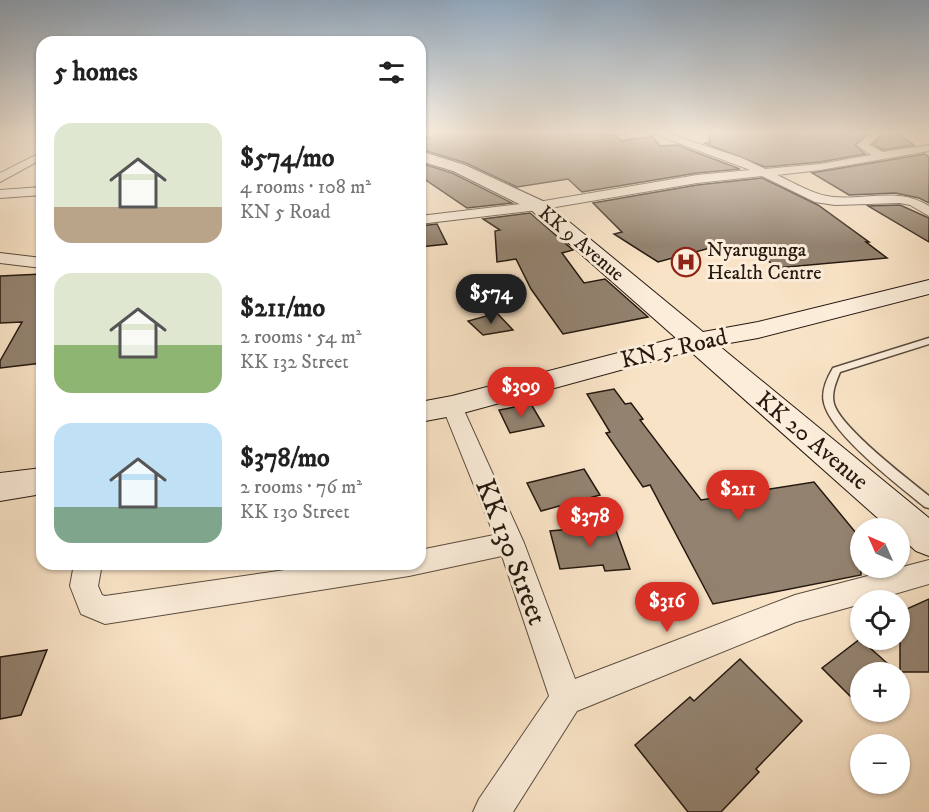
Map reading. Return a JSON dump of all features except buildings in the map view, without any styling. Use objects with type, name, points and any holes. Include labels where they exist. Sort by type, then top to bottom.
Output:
[{"type":"main road","name":"KK 9 Avenue","points":[[463,170],[538,206],[695,341]]},
{"type":"main road","name":"KN 5 Road","points":[[426,411],[452,406],[695,341],[758,330],[929,287]]},
{"type":"main road","name":"KK 20 Avenue","points":[[695,341],[929,540]]},
{"type":"main road","points":[[0,487],[36,482]]},
{"type":"street","points":[[0,178],[14,170]]},
{"type":"street","points":[[758,170],[815,198],[835,201],[900,199],[914,202],[929,212]]},
{"type":"street","points":[[426,219],[538,206],[697,179],[786,170]]},
{"type":"street","points":[[0,194],[36,191]]},
{"type":"street","points":[[0,258],[36,262]]},
{"type":"street","name":"KK 130 Street","points":[[452,406],[511,543],[566,699]]},
{"type":"street","points":[[426,561],[511,543]]},
{"type":"street","points":[[87,570],[84,586],[91,604],[105,610],[369,570]]},
{"type":"street","points":[[492,812],[566,699],[795,609],[929,572]]},
{"type":"lane","points":[[929,341],[836,370],[827,391],[831,411],[847,429],[929,503]]},
{"type":"place","name":"Nyarugunga Health Centre","points":[[686,262]]}]
